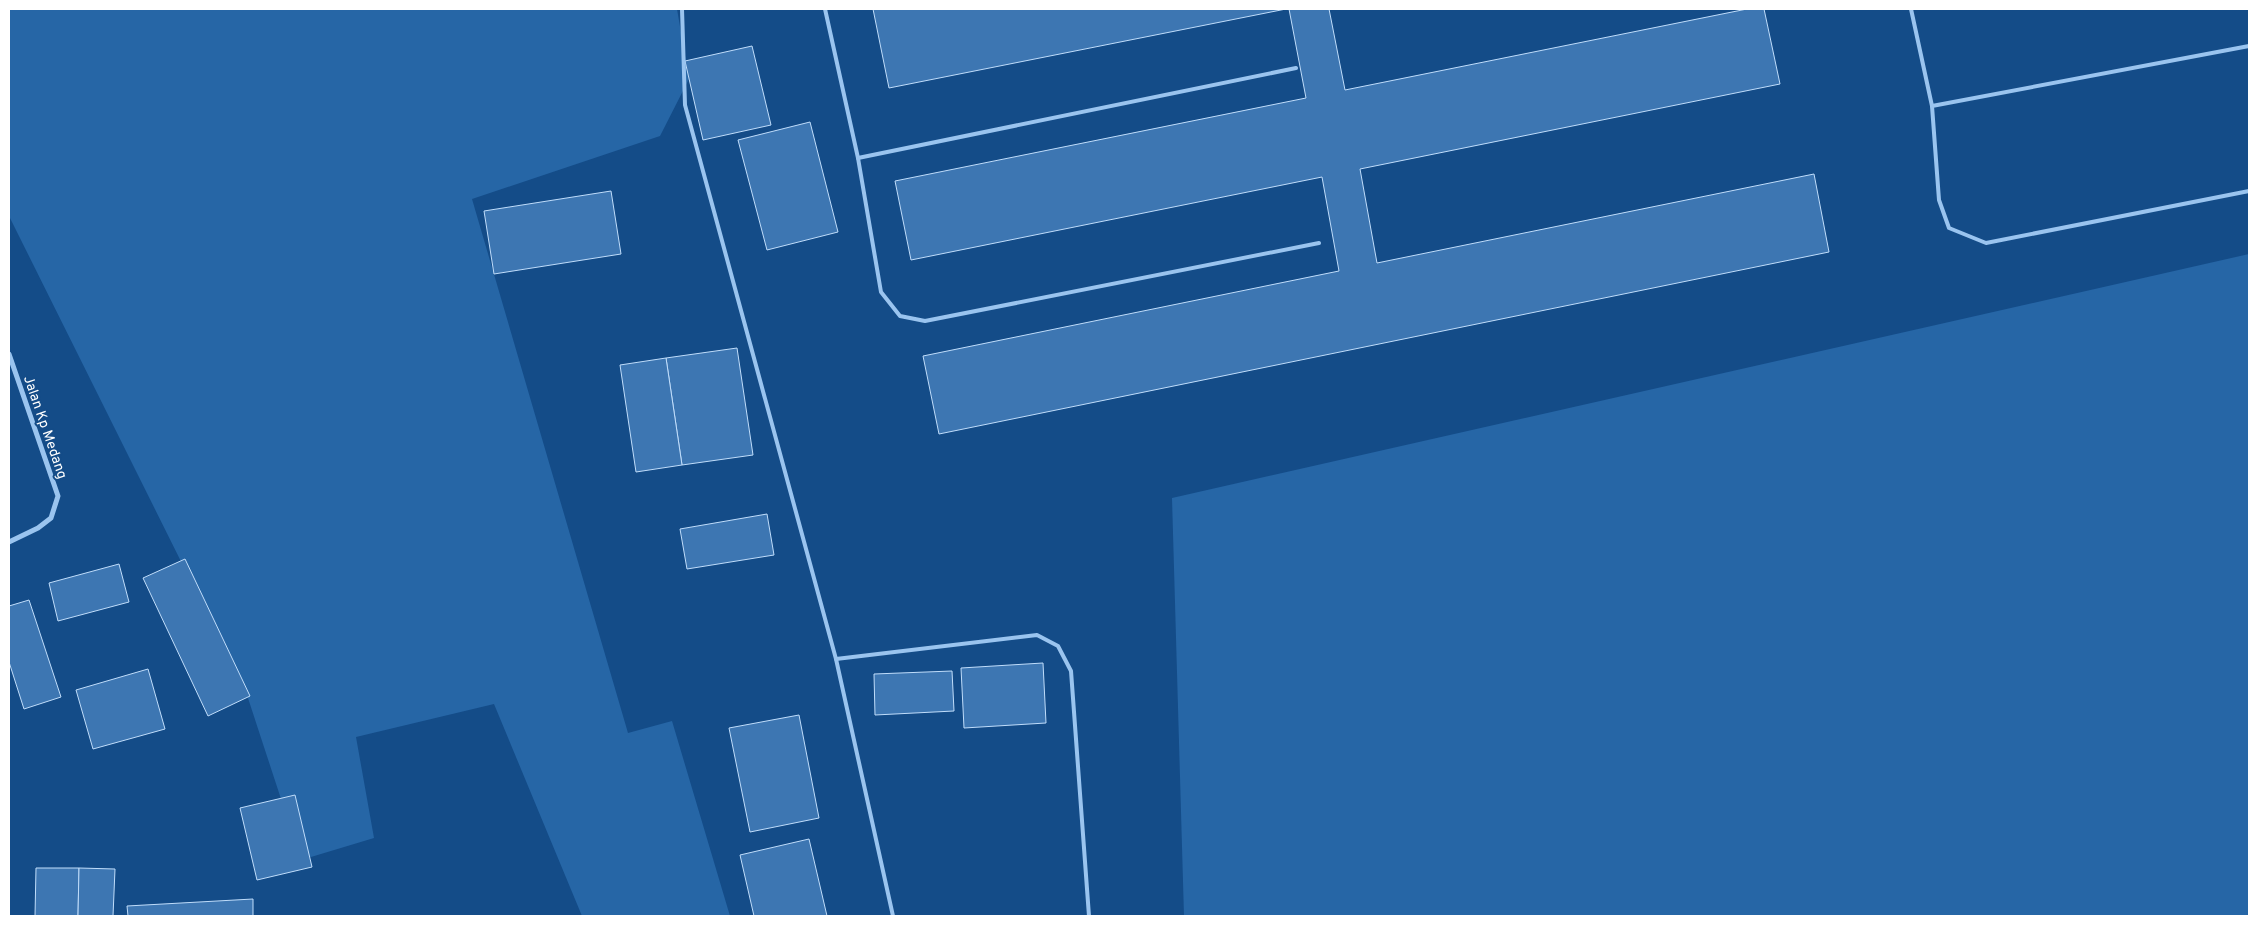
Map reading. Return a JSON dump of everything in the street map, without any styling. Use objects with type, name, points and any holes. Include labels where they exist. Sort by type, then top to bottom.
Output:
[{"type":"street","name":"Jalan Kp Medang","points":[[9,354],[58,496],[51,518],[38,528],[9,542]]},
{"type":"lane","points":[[682,9],[685,105],[836,659],[893,916]]},
{"type":"lane","points":[[825,9],[858,158],[881,292],[900,316],[925,321],[1319,243]]},
{"type":"lane","points":[[1911,9],[1932,106],[1939,200],[1949,228],[1986,242],[2249,191]]},
{"type":"lane","points":[[1932,106],[2249,46]]},
{"type":"lane","points":[[858,158],[1296,68]]},
{"type":"lane","points":[[836,659],[1037,636],[1058,646],[1070,670],[1088,916]]},
{"type":"shaded area","points":[[9,9],[677,9],[689,79],[660,136],[472,199],[628,733],[672,721],[730,916],[582,916],[494,704],[356,737],[374,838],[301,860],[246,692],[9,216]]},
{"type":"shaded area","points":[[2249,254],[2249,916],[1184,916],[1172,498]]},
{"type":"building","points":[[873,9],[1286,9],[889,88]]},
{"type":"building","points":[[1289,9],[1329,9],[1345,90],[1747,9],[1764,9],[1780,84],[1360,169],[1377,263],[1814,174],[1829,252],[939,434],[923,356],[1339,271],[1322,177],[911,260],[895,181],[1306,98]]},
{"type":"building","points":[[752,46],[771,125],[703,140],[685,61]]},
{"type":"building","points":[[810,122],[838,232],[767,250],[738,140]]},
{"type":"building","points":[[611,191],[621,254],[494,274],[484,211]]},
{"type":"building","points":[[737,348],[753,455],[682,465],[666,358]]},
{"type":"building","points":[[666,358],[682,465],[636,472],[620,365]]},
{"type":"building","points":[[767,514],[774,555],[687,569],[680,529]]},
{"type":"building","points":[[185,559],[250,696],[208,716],[143,578]]},
{"type":"building","points":[[119,564],[129,602],[58,621],[49,583]]},
{"type":"building","points":[[29,600],[61,697],[24,709],[9,662],[9,606]]},
{"type":"building","points":[[1043,663],[1046,723],[964,728],[961,668]]},
{"type":"building","points":[[148,669],[165,729],[93,749],[76,690]]},
{"type":"building","points":[[952,671],[954,711],[875,715],[874,674]]},
{"type":"building","points":[[799,715],[819,818],[750,832],[729,728]]},
{"type":"building","points":[[295,795],[312,867],[257,880],[240,808]]},
{"type":"building","points":[[809,839],[827,916],[754,916],[740,855]]},
{"type":"building","points":[[36,868],[79,868],[78,916],[35,916]]},
{"type":"building","points":[[79,868],[115,869],[113,916],[78,916]]},
{"type":"building","points":[[253,899],[253,916],[128,916],[127,906]]}]
